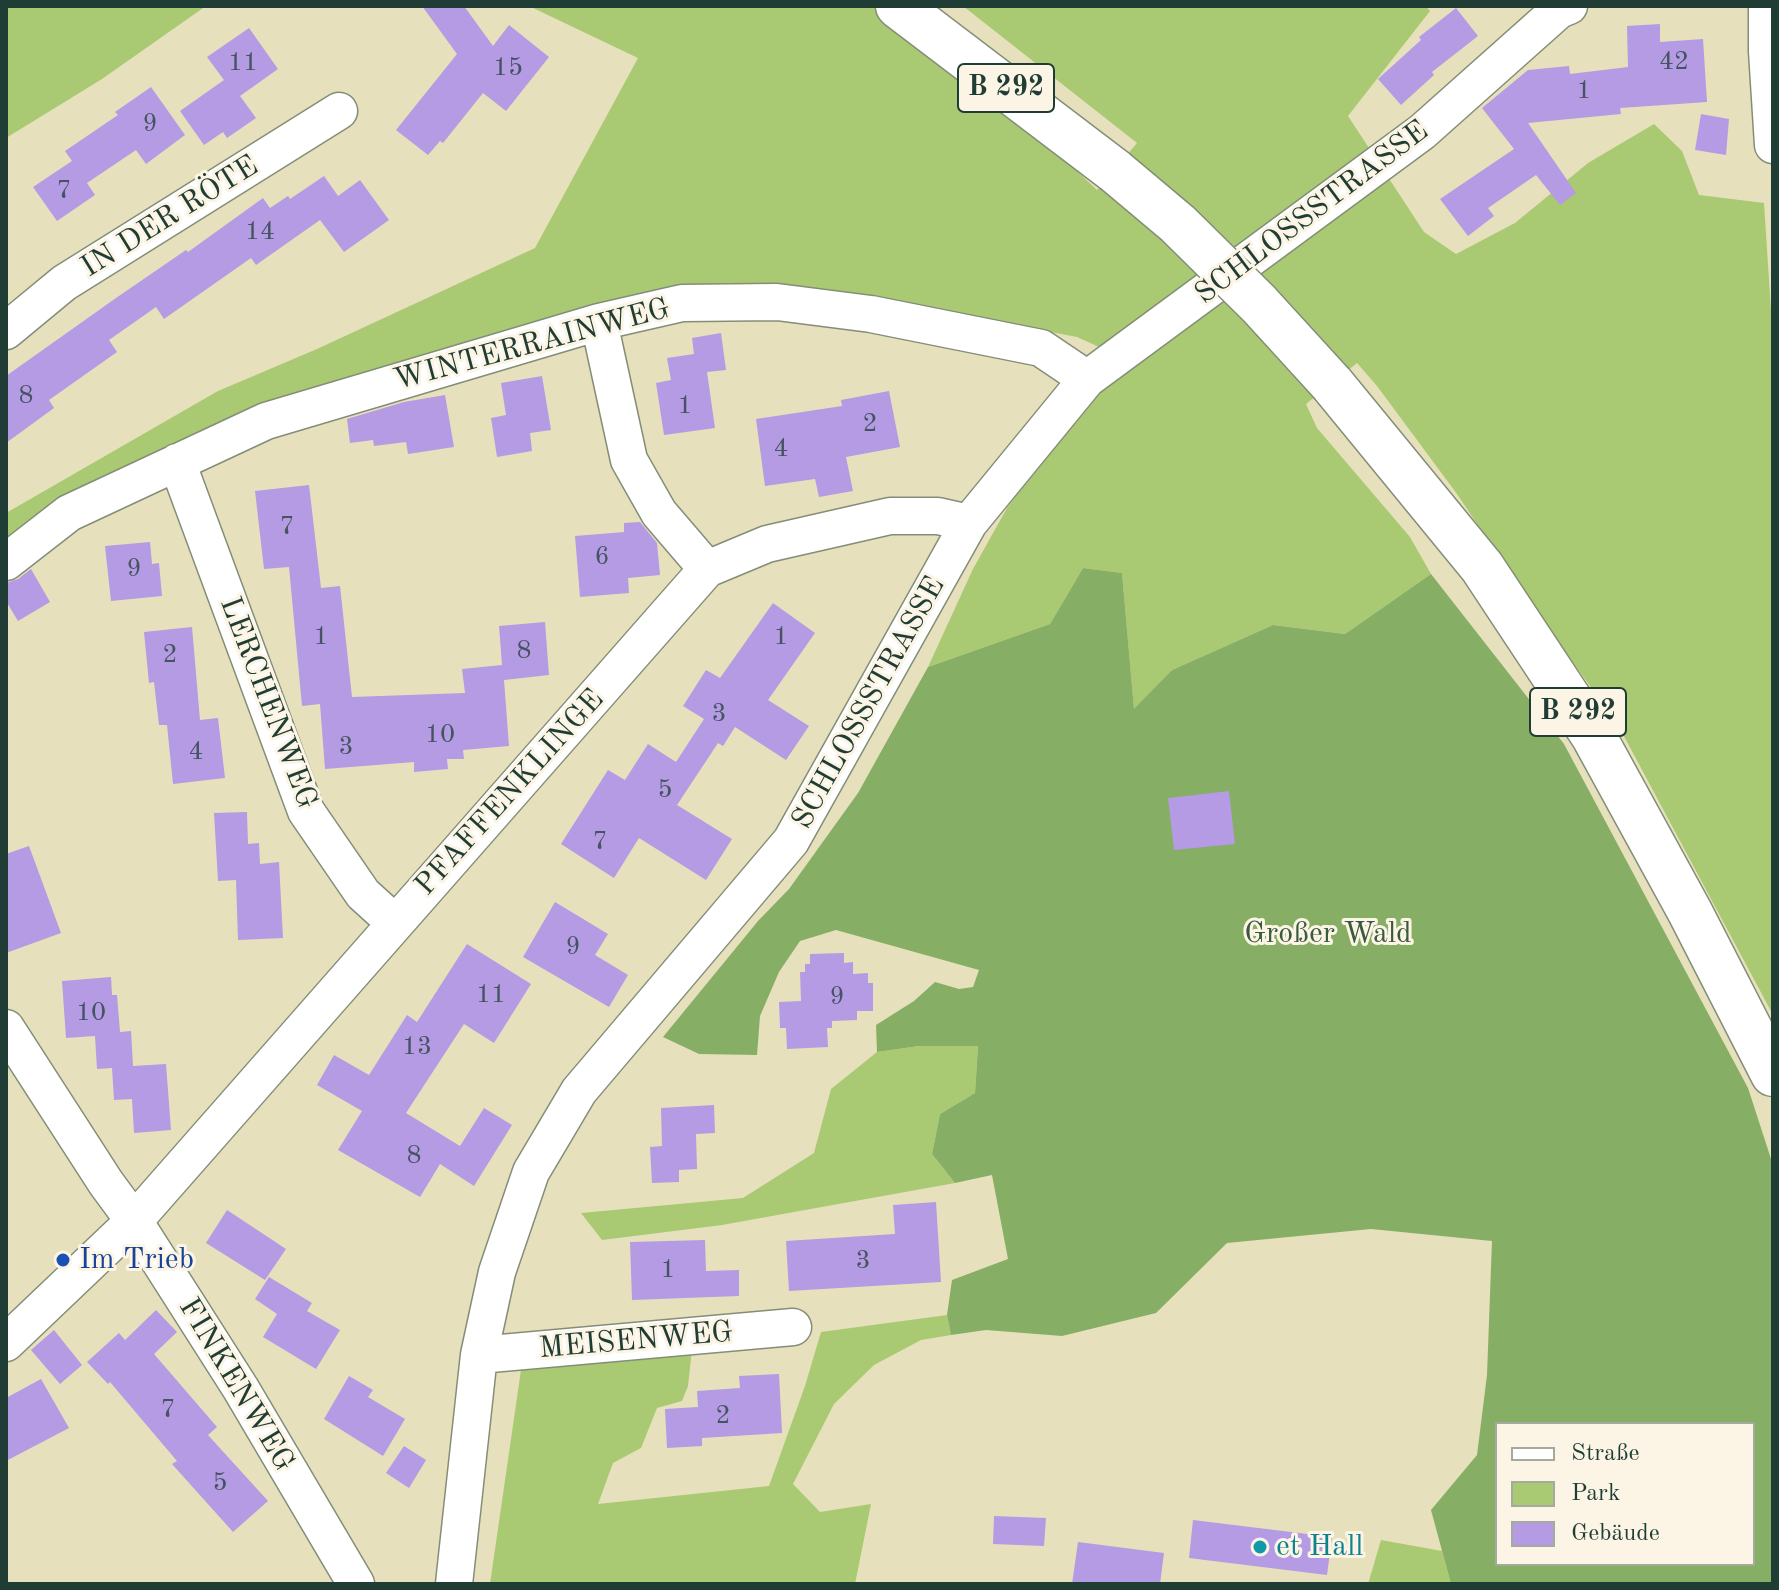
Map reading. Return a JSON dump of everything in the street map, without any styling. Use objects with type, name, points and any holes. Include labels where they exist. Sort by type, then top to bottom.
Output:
[{"type":"highway","name":"B 292","points":[[898,6],[1115,171],[1178,224],[1259,304],[1332,384],[1482,567],[1593,735],[1690,912],[1773,1074]]},
{"type":"street","name":"SCHLOSSSTRASSE","points":[[454,1584],[479,1355],[497,1272],[531,1172],[579,1091],[791,841],[969,523],[1087,379],[1422,132],[1559,10],[1569,6]]},
{"type":"street","points":[[1767,6],[1773,145]]},
{"type":"street","name":"IN DER RÖTE","points":[[6,331],[64,283],[339,111]]},
{"type":"street","name":"WINTERRAINWEG","points":[[6,562],[69,513],[266,421],[599,322],[682,303],[777,302],[871,314],[1041,348],[1087,379]]},
{"type":"street","points":[[599,322],[629,460],[659,513],[707,569]]},
{"type":"street","name":"LERCHENWEG","points":[[177,462],[306,811],[363,894],[395,923]]},
{"type":"street","name":"PFAFFENKLINGE","points":[[134,1221],[707,569],[767,544],[890,516],[938,516],[969,523]]},
{"type":"street","name":"FINKENWEG","points":[[6,1028],[241,1389],[356,1584]]},
{"type":"street","points":[[6,1343],[134,1221]]},
{"type":"street","name":"MEISENWEG","points":[[479,1355],[793,1327]]},
{"type":"green space","points":[[6,6],[206,6],[102,79],[6,138]]},
{"type":"green space","points":[[529,6],[878,6],[985,84],[1097,190],[1137,143],[963,6],[1426,6],[1430,11],[1348,116],[1424,232],[1456,254],[1515,223],[1588,163],[1654,124],[1682,151],[1699,195],[1764,203],[1773,342],[1773,1015],[1618,725],[1457,494],[1357,363],[1306,404],[1317,428],[1410,537],[1431,574],[1345,634],[1273,625],[1172,670],[1134,710],[1122,573],[1083,568],[1050,624],[928,667],[973,569],[1007,508],[1084,403],[1132,362],[1077,337],[903,304],[556,319],[6,545],[6,513],[218,391],[317,349],[535,248],[638,58]]},
{"type":"green space","name":"Großer Wald","points":[[1083,568],[1122,573],[1134,709],[1172,670],[1273,625],[1345,634],[1431,574],[1564,744],[1748,1088],[1773,1165],[1773,1584],[1451,1584],[1431,1510],[1477,1455],[1487,1375],[1492,1241],[1371,1229],[1227,1243],[1156,1313],[1062,1336],[986,1330],[951,1335],[947,1315],[952,1280],[1008,1259],[992,1175],[955,1183],[932,1154],[940,1114],[975,1093],[978,1046],[919,1046],[877,1052],[876,1025],[914,1001],[935,982],[959,989],[973,987],[979,970],[836,930],[800,941],[779,972],[760,1016],[757,1055],[699,1054],[663,1037],[758,921],[789,889],[858,793],[928,667],[1050,624]]},
{"type":"green space","points":[[919,1046],[978,1046],[975,1093],[940,1114],[932,1154],[955,1183],[722,1225],[602,1240],[581,1213],[743,1198],[814,1153],[831,1089],[877,1052]]},
{"type":"green space","points":[[947,1315],[951,1335],[921,1340],[874,1365],[834,1404],[793,1484],[820,1512],[871,1504],[855,1584],[490,1584],[522,1363],[692,1349],[688,1386],[682,1401],[657,1408],[641,1448],[613,1463],[598,1504],[769,1486],[821,1332]]},
{"type":"green space","points":[[1381,1540],[1442,1551],[1451,1584],[1368,1584]]},
{"type":"building","points":[[422,6],[464,6],[493,46],[509,25],[549,57],[506,111],[483,93],[443,143],[440,141],[428,155],[396,130],[457,54]]},
{"type":"building","points":[[1456,8],[1478,36],[1432,72],[1434,75],[1401,105],[1378,79],[1421,40],[1419,37]]},
{"type":"building","points":[[1660,24],[1660,42],[1703,39],[1707,102],[1620,108],[1621,114],[1528,123],[1576,193],[1560,205],[1536,175],[1488,208],[1494,216],[1468,236],[1440,199],[1514,149],[1482,108],[1528,70],[1569,66],[1570,74],[1628,67],[1627,26]]},
{"type":"building","points":[[249,28],[278,69],[240,96],[256,118],[227,138],[223,132],[204,145],[180,111],[224,80],[207,57]]},
{"type":"building","points":[[151,87],[185,135],[146,164],[136,150],[87,183],[95,195],[57,221],[33,187],[72,161],[65,151],[118,115],[115,112]]},
{"type":"building","points":[[1701,114],[1729,119],[1726,155],[1695,150]]},
{"type":"building","points":[[324,176],[338,196],[360,180],[389,220],[344,252],[320,220],[256,265],[251,258],[164,319],[156,307],[109,340],[117,352],[49,400],[54,408],[6,443],[6,376],[263,198],[270,208],[288,196],[290,199]]},
{"type":"building","points":[[721,333],[726,370],[707,372],[715,428],[664,435],[656,383],[671,380],[667,358],[694,354],[692,338]]},
{"type":"building","points":[[542,376],[551,430],[530,433],[532,451],[497,457],[491,418],[506,415],[501,383]]},
{"type":"building","points":[[889,391],[900,447],[846,457],[853,491],[819,497],[815,479],[765,486],[756,419],[842,406],[841,400]]},
{"type":"building","points":[[445,395],[454,447],[408,454],[406,442],[374,446],[373,440],[350,443],[347,419],[404,402]]},
{"type":"building","points":[[309,485],[321,588],[340,586],[352,697],[465,693],[462,669],[502,665],[499,626],[545,622],[549,675],[504,680],[509,746],[463,750],[464,759],[447,759],[448,769],[414,772],[414,762],[325,769],[320,704],[302,706],[289,567],[264,569],[255,491]]},
{"type":"building","points":[[640,522],[657,543],[660,575],[628,578],[629,593],[580,597],[575,536],[624,532],[624,523]]},
{"type":"building","points":[[150,542],[152,564],[159,563],[162,596],[111,601],[105,546]]},
{"type":"building","points":[[31,569],[50,602],[18,621],[6,601],[6,583]]},
{"type":"building","points":[[773,603],[815,633],[768,700],[809,726],[786,760],[735,727],[723,746],[718,743],[677,805],[732,839],[706,880],[639,838],[614,878],[561,844],[608,770],[625,780],[648,744],[676,762],[704,719],[683,706],[706,670],[720,678]]},
{"type":"building","points":[[192,627],[200,720],[218,718],[225,778],[173,784],[167,725],[159,725],[154,682],[149,683],[144,632]]},
{"type":"building","points":[[1229,791],[1235,844],[1174,850],[1168,798]]},
{"type":"building","points":[[247,812],[248,844],[259,843],[260,864],[279,862],[283,938],[238,940],[236,880],[218,881],[214,813]]},
{"type":"building","points":[[29,846],[61,933],[6,953],[6,854]]},
{"type":"building","points":[[555,902],[608,934],[595,955],[628,975],[609,1007],[523,957]]},
{"type":"building","points":[[467,944],[531,984],[494,1043],[464,1024],[406,1113],[460,1146],[484,1108],[512,1125],[474,1186],[440,1164],[420,1197],[338,1150],[362,1111],[317,1085],[334,1055],[369,1075],[407,1015],[417,1022]]},
{"type":"building","points":[[844,953],[844,963],[853,962],[853,974],[868,973],[868,983],[873,983],[873,1011],[857,1011],[857,1020],[832,1021],[832,1028],[827,1028],[828,1047],[787,1049],[786,1028],[780,1028],[779,1002],[801,1001],[800,972],[805,972],[805,964],[810,964],[810,954]]},
{"type":"building","points":[[111,977],[112,995],[117,995],[120,1032],[131,1031],[133,1066],[166,1064],[171,1130],[134,1133],[132,1099],[114,1100],[112,1068],[97,1069],[95,1036],[66,1038],[62,981]]},
{"type":"building","points":[[714,1105],[715,1133],[696,1134],[697,1169],[679,1170],[679,1182],[652,1183],[650,1147],[662,1146],[661,1108]]},
{"type":"building","points":[[936,1202],[941,1282],[789,1291],[786,1241],[895,1234],[893,1205]]},
{"type":"building","points":[[227,1210],[286,1249],[265,1280],[206,1243]]},
{"type":"building","points":[[705,1240],[706,1271],[739,1270],[739,1296],[632,1300],[630,1242]]},
{"type":"building","points":[[269,1277],[312,1303],[307,1311],[340,1330],[316,1369],[263,1337],[277,1314],[255,1299]]},
{"type":"building","points":[[156,1310],[177,1332],[154,1354],[217,1427],[208,1435],[268,1501],[233,1532],[172,1464],[177,1461],[110,1382],[108,1384],[87,1362],[119,1333],[125,1340]]},
{"type":"building","points":[[54,1330],[82,1365],[60,1384],[31,1350]]},
{"type":"building","points":[[779,1374],[782,1433],[702,1438],[702,1446],[667,1448],[665,1409],[698,1407],[697,1391],[740,1388],[739,1376]]},
{"type":"building","points":[[349,1376],[373,1390],[368,1397],[405,1419],[383,1456],[324,1419]]},
{"type":"building","points":[[41,1379],[69,1428],[6,1461],[6,1398]]},
{"type":"building","points":[[404,1446],[426,1460],[409,1488],[386,1473]]},
{"type":"building","points":[[994,1516],[1046,1518],[1044,1546],[993,1544]]},
{"type":"building","name":"et Hall","points":[[1193,1520],[1332,1537],[1327,1575],[1189,1558]]},
{"type":"building","points":[[1078,1542],[1164,1553],[1160,1584],[1072,1584]]},
{"type":"place","name":"Im Trieb","points":[[63,1260]]},
{"type":"place","name":"et Hall","points":[[1260,1547]]}]
